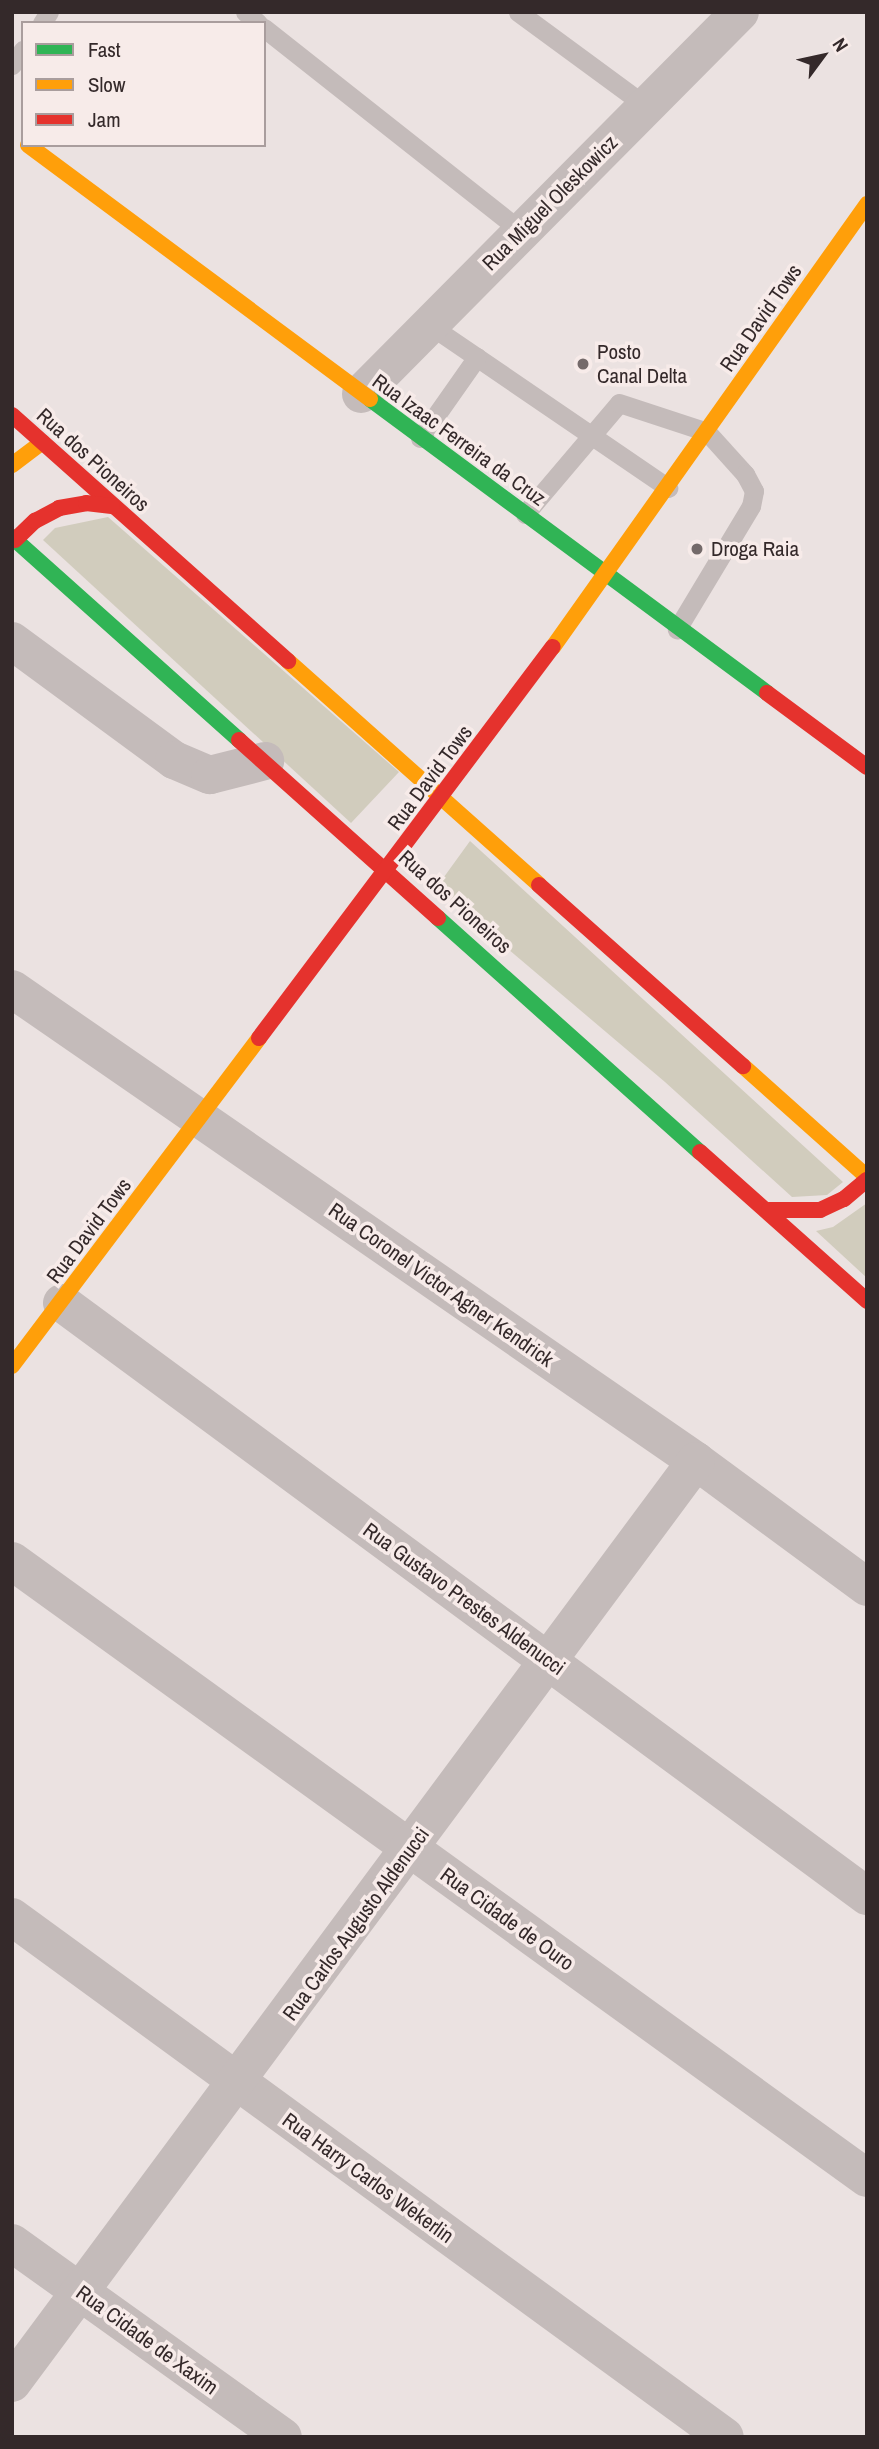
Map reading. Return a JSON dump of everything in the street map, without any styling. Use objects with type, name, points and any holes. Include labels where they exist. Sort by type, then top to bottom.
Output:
[{"type":"main road","name":"Rua Izaac Ferreira da Cruz","points":[[31,147],[677,629],[867,767]]},
{"type":"main road","name":"Rua David Tows","points":[[12,1366],[202,1120],[606,576],[867,204]]},
{"type":"main road","name":"Rua dos Pioneiros","points":[[12,415],[443,797],[867,1179]]},
{"type":"main road","points":[[12,465],[42,442]]},
{"type":"main road","points":[[14,538],[35,521],[60,508],[86,503],[112,506]]},
{"type":"main road","name":"Rua dos Pioneiros","points":[[14,538],[769,1210],[867,1301]]},
{"type":"main road","points":[[769,1210],[820,1210],[844,1199],[867,1179]]},
{"type":"street","name":"Rua Miguel Oleskowicz","points":[[361,394],[740,12]]},
{"type":"street","points":[[12,641],[174,760],[210,775],[265,761]]},
{"type":"street","name":"Rua Coronel Victor Agner Kendrick","points":[[12,989],[696,1461],[867,1587]]},
{"type":"street","name":"Rua Gustavo Prestes Aldenucci","points":[[62,1303],[867,1896]]},
{"type":"street","name":"Rua Carlos Augusto Aldenucci","points":[[12,2383],[238,2084],[547,1660],[696,1461]]},
{"type":"street","name":"Rua Cidade de Ouro","points":[[12,1561],[867,2178]]},
{"type":"street","name":"Rua Harry Carlos Wekerlin","points":[[12,1917],[725,2437]]},
{"type":"street","name":"Rua Cidade de Xaxim","points":[[12,2243],[283,2437]]},
{"type":"lane","points":[[517,12],[646,106]]},
{"type":"lane","points":[[266,30],[522,232]]},
{"type":"lane","points":[[428,324],[591,438],[668,488]]},
{"type":"lane","points":[[420,438],[477,357]]},
{"type":"lane","points":[[525,514],[619,403],[707,432],[746,474],[754,491],[751,506],[677,629]]},
{"type":"shaded area","points":[[108,517],[399,772],[351,823],[43,540],[55,528]]},
{"type":"shaded area","points":[[470,841],[843,1182],[827,1195],[792,1197],[665,1082],[436,888]]},
{"type":"shaded area","points":[[867,1203],[867,1278],[816,1231],[833,1227]]},
{"type":"traffic: fast","points":[[370,399],[767,693]]},
{"type":"traffic: fast","points":[[12,537],[239,740]]},
{"type":"traffic: fast","points":[[438,918],[700,1152]]},
{"type":"traffic: slow","points":[[31,147],[370,399]]},
{"type":"traffic: slow","points":[[553,647],[867,204]]},
{"type":"traffic: slow","points":[[12,465],[42,442]]},
{"type":"traffic: slow","points":[[288,661],[539,885]]},
{"type":"traffic: slow","points":[[12,1366],[259,1038]]},
{"type":"traffic: slow","points":[[743,1066],[867,1177]]},
{"type":"traffic: jam","points":[[12,415],[288,661]]},
{"type":"traffic: jam","points":[[15,540],[35,521],[59,508],[86,503],[112,506]]},
{"type":"traffic: jam","points":[[259,1038],[553,647]]},
{"type":"traffic: jam","points":[[767,693],[867,767]]},
{"type":"traffic: jam","points":[[239,740],[438,918]]},
{"type":"traffic: jam","points":[[539,885],[743,1066]]},
{"type":"traffic: jam","points":[[700,1152],[867,1301]]},
{"type":"traffic: jam","points":[[769,1210],[820,1210],[844,1199],[867,1180]]},
{"type":"place","name":"Posto Canal Delta","points":[[583,364]]},
{"type":"place","name":"Droga Raia","points":[[697,549]]}]
